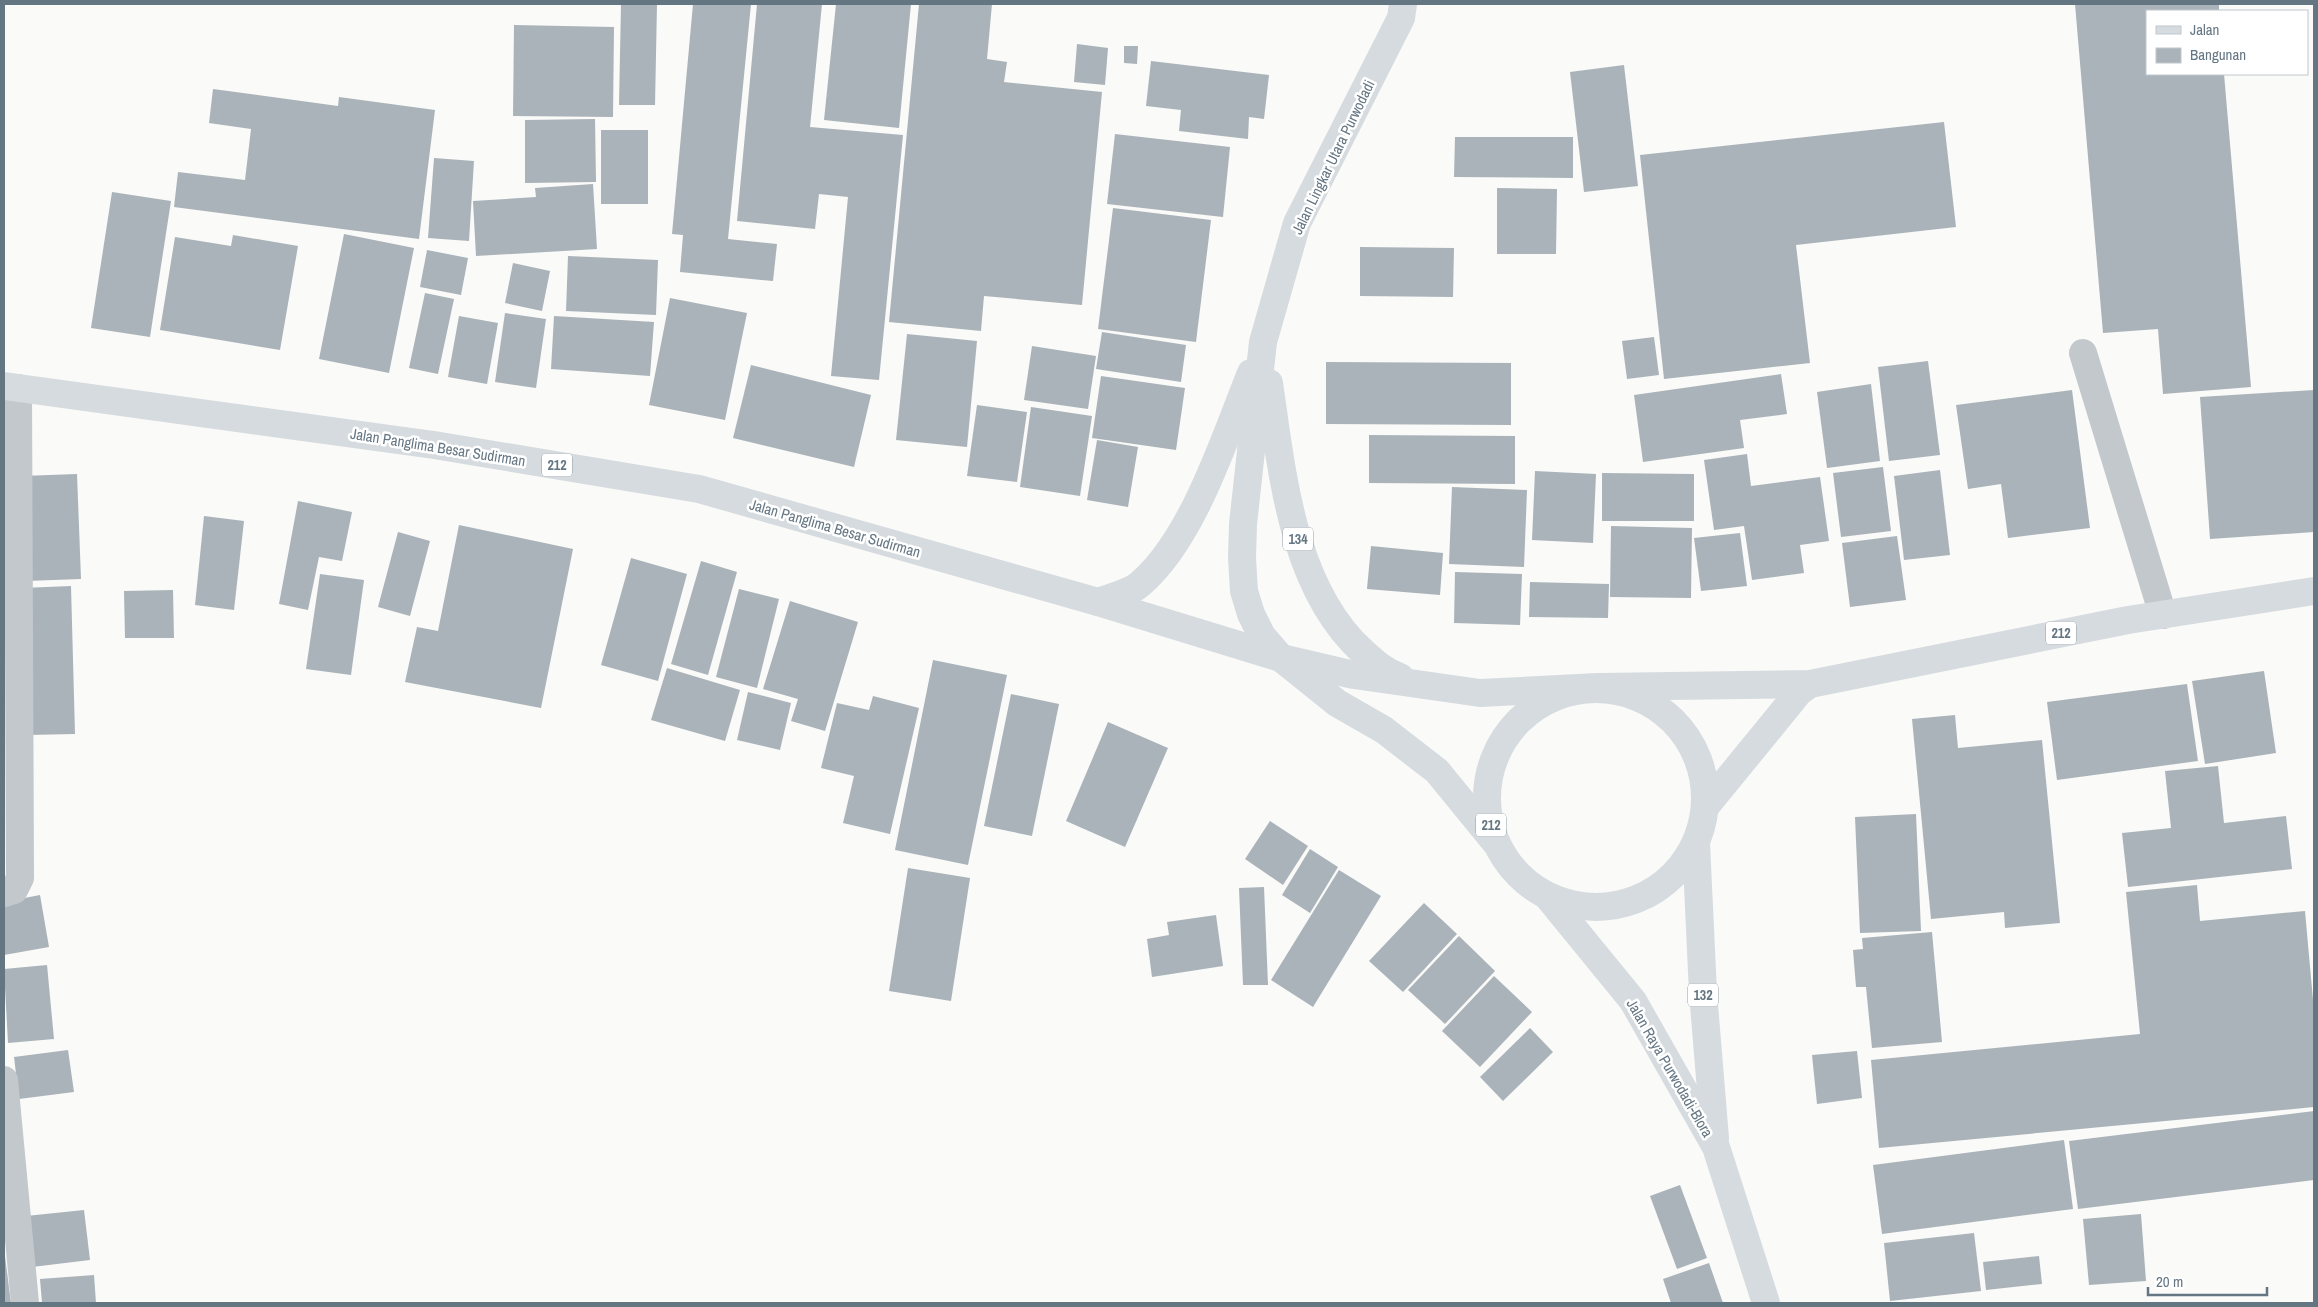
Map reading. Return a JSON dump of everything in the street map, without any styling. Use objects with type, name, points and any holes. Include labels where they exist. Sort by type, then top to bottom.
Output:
[{"type":"main road","name":"Jalan Lingkar Utara Purwodadi","points":[[1281,658],[1262,636],[1251,614],[1244,591],[1242,558],[1263,342],[1297,223],[1401,18],[1403,4]]},
{"type":"main road","name":"Jalan Lingkar Utara Purwodadi","points":[[1263,342],[1283,475],[1298,538],[1320,599],[1344,635],[1384,671],[1420,684]]},
{"type":"main road","name":"134","points":[[1098,602],[1139,585],[1168,555],[1203,490],[1263,342]]},
{"type":"main road","name":"Jalan Panglima Besar Sudirman","points":[[11,387],[434,445],[699,489],[1098,602]]},
{"type":"main road","name":"212","points":[[1098,602],[1281,658],[1354,676],[1480,693],[1598,687],[1810,684],[2128,620],[2314,591]]},
{"type":"main road","name":"212","points":[[1281,658],[1337,703],[1384,730],[1437,771],[1526,883],[1548,897],[1581,907],[1616,906],[1649,894],[1677,873],[1696,843],[1706,806],[1702,770],[1688,737],[1664,711],[1633,694],[1598,687],[1561,692],[1529,709],[1504,737],[1490,770],[1486,806],[1495,842]]},
{"type":"main road","name":"212","points":[[1706,806],[1798,692],[1810,684]]},
{"type":"main road","name":"Jalan Raya Purwodadi-Blora","points":[[1696,843],[1703,993],[1716,1147]]},
{"type":"main road","name":"Jalan Raya Purwodadi-Blora","points":[[1548,897],[1633,1001],[1716,1147],[1766,1303]]},
{"type":"street","points":[[2083,354],[2163,615]]},
{"type":"street","points":[[4,892],[14,890],[20,878],[11,709],[11,387]]},
{"type":"street","points":[[4,1080],[25,1303]]},
{"type":"building","points":[[621,4],[657,4],[655,105],[619,105]]},
{"type":"building","points":[[693,4],[751,4],[728,239],[777,244],[773,281],[680,272],[683,235],[672,234]]},
{"type":"building","points":[[757,4],[822,4],[810,127],[903,135],[879,380],[831,376],[848,197],[819,194],[815,229],[737,221]]},
{"type":"building","points":[[836,4],[911,4],[899,128],[824,120]]},
{"type":"building","points":[[919,4],[992,4],[987,59],[1007,62],[1004,82],[1102,92],[1082,305],[984,296],[981,331],[889,322]]},
{"type":"building","points":[[2075,4],[2219,4],[2219,10],[2146,10],[2146,75],[2224,75],[2251,387],[2163,394],[2158,329],[2103,333]]},
{"type":"building","points":[[514,25],[614,27],[613,117],[513,116]]},
{"type":"building","points":[[1077,44],[1108,48],[1105,85],[1074,82]]},
{"type":"building","points":[[1124,46],[1138,46],[1137,64],[1124,63]]},
{"type":"building","points":[[1151,61],[1269,75],[1264,119],[1249,117],[1248,139],[1179,131],[1181,110],[1146,106]]},
{"type":"building","points":[[1624,65],[1638,186],[1584,192],[1570,72]]},
{"type":"building","points":[[213,89],[338,106],[339,97],[435,110],[419,239],[174,207],[178,172],[245,180],[251,129],[209,123]]},
{"type":"building","points":[[595,119],[596,182],[525,183],[525,120]]},
{"type":"building","points":[[1944,122],[1956,227],[1796,245],[1810,363],[1664,379],[1640,155]]},
{"type":"building","points":[[601,130],[648,130],[648,204],[601,204]]},
{"type":"building","points":[[1115,134],[1230,147],[1223,217],[1107,204]]},
{"type":"building","points":[[1455,137],[1573,137],[1573,178],[1454,177]]},
{"type":"building","points":[[434,158],[474,161],[469,241],[428,238]]},
{"type":"building","points":[[593,184],[597,249],[476,256],[473,201],[536,197],[535,188]]},
{"type":"building","points":[[1497,188],[1557,189],[1556,254],[1497,254]]},
{"type":"building","points":[[112,192],[171,201],[150,337],[91,328]]},
{"type":"building","points":[[1113,208],[1211,220],[1196,342],[1098,329]]},
{"type":"building","points":[[344,234],[414,248],[389,373],[319,359]]},
{"type":"building","points":[[233,235],[298,246],[280,350],[160,330],[175,237],[231,246]]},
{"type":"building","points":[[1360,247],[1454,248],[1453,297],[1360,296]]},
{"type":"building","points":[[427,250],[468,258],[461,295],[420,287]]},
{"type":"building","points":[[568,256],[658,260],[656,315],[566,311]]},
{"type":"building","points":[[513,263],[550,271],[542,311],[505,303]]},
{"type":"building","points":[[425,293],[454,299],[438,374],[409,368]]},
{"type":"building","points":[[670,298],[747,313],[725,420],[649,405]]},
{"type":"building","points":[[505,313],[546,319],[536,388],[495,382]]},
{"type":"building","points":[[459,316],[498,323],[487,384],[448,377]]},
{"type":"building","points":[[554,316],[654,322],[650,376],[551,369]]},
{"type":"building","points":[[1102,332],[1186,345],[1181,382],[1096,369]]},
{"type":"building","points":[[907,334],[977,341],[967,447],[896,440]]},
{"type":"building","points":[[1654,337],[1659,375],[1627,379],[1622,341]]},
{"type":"building","points":[[1032,346],[1096,356],[1088,409],[1024,400]]},
{"type":"building","points":[[1928,361],[1940,455],[1889,461],[1878,367]]},
{"type":"building","points":[[1326,362],[1511,363],[1511,425],[1326,424]]},
{"type":"building","points":[[751,365],[871,395],[854,467],[733,438]]},
{"type":"building","points":[[1781,374],[1787,414],[1740,420],[1744,448],[1643,462],[1634,395]]},
{"type":"building","points":[[1101,376],[1185,388],[1176,450],[1092,438]]},
{"type":"building","points":[[1871,384],[1880,461],[1827,468],[1817,392]]},
{"type":"building","points":[[2072,390],[2090,528],[2008,538],[2001,484],[1968,489],[1956,405]]},
{"type":"building","points":[[2314,390],[2314,532],[2210,539],[2200,397]]},
{"type":"building","points":[[977,405],[1027,412],[1017,482],[967,476]]},
{"type":"building","points":[[1031,407],[1092,416],[1080,496],[1020,487]]},
{"type":"building","points":[[1369,435],[1515,436],[1515,484],[1369,483]]},
{"type":"building","points":[[1097,440],[1138,447],[1128,507],[1087,500]]},
{"type":"building","points":[[1747,454],[1751,486],[1820,477],[1829,541],[1800,545],[1804,573],[1752,580],[1744,526],[1714,530],[1704,460]]},
{"type":"building","points":[[1883,467],[1891,531],[1841,537],[1833,473]]},
{"type":"building","points":[[1940,470],[1950,555],[1904,560],[1894,476]]},
{"type":"building","points":[[1535,471],[1596,474],[1593,543],[1532,540]]},
{"type":"building","points":[[1602,473],[1694,474],[1694,521],[1602,521]]},
{"type":"building","points":[[77,474],[81,579],[26,581],[22,476]]},
{"type":"building","points":[[1452,487],[1527,490],[1524,567],[1449,564]]},
{"type":"building","points":[[298,501],[352,512],[342,561],[319,557],[308,610],[279,604]]},
{"type":"building","points":[[204,516],[244,521],[234,610],[195,605]]},
{"type":"building","points":[[459,525],[573,549],[541,708],[405,682],[417,627],[438,631]]},
{"type":"building","points":[[1611,526],[1692,528],[1691,598],[1610,597]]},
{"type":"building","points":[[398,532],[430,541],[410,616],[378,607]]},
{"type":"building","points":[[1740,533],[1747,586],[1701,591],[1694,538]]},
{"type":"building","points":[[1897,536],[1906,600],[1850,607],[1842,543]]},
{"type":"building","points":[[1371,546],[1443,553],[1440,595],[1367,589]]},
{"type":"building","points":[[631,558],[687,574],[658,681],[601,665]]},
{"type":"building","points":[[701,561],[737,572],[708,675],[671,664]]},
{"type":"building","points":[[1455,572],[1522,574],[1520,625],[1454,623]]},
{"type":"building","points":[[320,574],[364,580],[351,675],[306,669]]},
{"type":"building","points":[[1530,582],[1609,584],[1608,618],[1529,617]]},
{"type":"building","points":[[71,586],[75,734],[27,735],[22,588]]},
{"type":"building","points":[[739,589],[779,599],[757,688],[716,677]]},
{"type":"building","points":[[173,590],[174,638],[125,638],[124,591]]},
{"type":"building","points":[[790,601],[858,622],[825,731],[791,721],[798,699],[763,689]]},
{"type":"building","points":[[933,660],[1007,675],[968,865],[895,850]]},
{"type":"building","points":[[667,668],[740,690],[725,741],[651,720]]},
{"type":"building","points":[[2264,671],[2276,753],[2205,764],[2192,681]]},
{"type":"building","points":[[2187,684],[2198,761],[2057,780],[2047,702]]},
{"type":"building","points":[[748,692],[791,703],[780,750],[737,740]]},
{"type":"building","points":[[1011,694],[1059,704],[1032,836],[984,826]]},
{"type":"building","points":[[873,696],[919,708],[890,834],[843,823],[854,776],[821,768],[837,703],[869,710]]},
{"type":"building","points":[[1955,715],[1958,748],[2042,740],[2060,923],[2005,928],[2004,912],[1931,919],[1912,719]]},
{"type":"building","points":[[1108,722],[1168,748],[1125,847],[1066,821]]},
{"type":"building","points":[[2218,766],[2224,823],[2286,816],[2292,869],[2128,887],[2122,833],[2171,828],[2165,771]]},
{"type":"building","points":[[1916,814],[1921,931],[1860,933],[1855,817]]},
{"type":"building","points":[[1270,821],[1308,846],[1283,885],[1245,859]]},
{"type":"building","points":[[1310,849],[1338,867],[1310,913],[1282,895]]},
{"type":"building","points":[[908,868],[970,878],[951,1001],[889,991]]},
{"type":"building","points":[[1339,870],[1381,896],[1313,1007],[1271,980]]},
{"type":"building","points":[[2197,885],[2200,921],[2305,911],[2314,1011],[2314,1107],[1879,1148],[1871,1060],[2140,1034],[2126,892]]},
{"type":"building","points":[[1264,887],[1268,985],[1243,985],[1239,888]]},
{"type":"building","points":[[40,895],[49,947],[4,955],[4,902]]},
{"type":"building","points":[[1424,903],[1457,934],[1403,992],[1369,961]]},
{"type":"building","points":[[1216,915],[1223,966],[1152,977],[1147,939],[1169,935],[1167,922]]},
{"type":"building","points":[[1932,932],[1942,1042],[1872,1048],[1866,987],[1856,987],[1853,950],[1863,949],[1862,938]]},
{"type":"building","points":[[1459,936],[1495,971],[1445,1024],[1408,990]]},
{"type":"building","points":[[47,965],[54,1039],[8,1043],[4,969]]},
{"type":"building","points":[[1494,976],[1532,1012],[1480,1067],[1442,1031]]},
{"type":"building","points":[[1530,1028],[1553,1052],[1503,1101],[1480,1077]]},
{"type":"building","points":[[68,1050],[74,1092],[19,1099],[14,1057]]},
{"type":"building","points":[[1857,1051],[1862,1098],[1817,1104],[1812,1055]]},
{"type":"building","points":[[2314,1111],[2314,1180],[2078,1209],[2069,1141]]},
{"type":"building","points":[[2064,1140],[2073,1209],[1882,1234],[1873,1165]]},
{"type":"building","points":[[1680,1185],[1707,1258],[1677,1269],[1650,1196]]},
{"type":"building","points":[[84,1210],[90,1260],[32,1267],[26,1216]]},
{"type":"building","points":[[2141,1214],[2146,1281],[2089,1285],[2083,1219]]},
{"type":"building","points":[[1974,1233],[1981,1291],[1890,1301],[1884,1243]]},
{"type":"building","points":[[5,1256],[11,1303],[4,1303]]},
{"type":"building","points":[[2039,1256],[2042,1284],[1986,1290],[1983,1262]]},
{"type":"building","points":[[1709,1263],[1723,1303],[1671,1303],[1663,1279]]},
{"type":"building","points":[[94,1275],[96,1303],[42,1303],[40,1279]]}]
